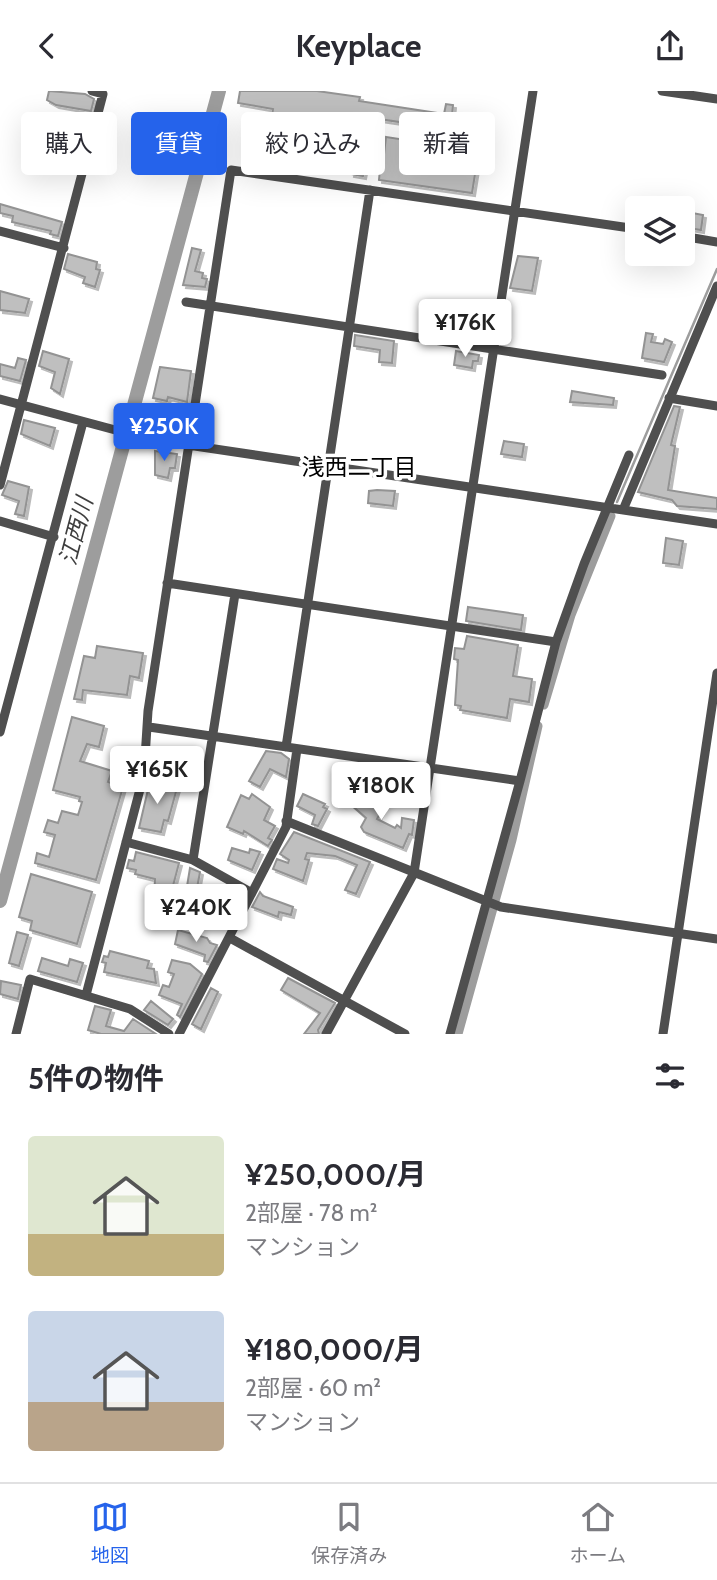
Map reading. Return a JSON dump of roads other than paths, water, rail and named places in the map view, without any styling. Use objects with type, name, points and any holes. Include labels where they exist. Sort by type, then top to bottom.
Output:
[{"type":"street","points":[[0,485],[103,94],[92,91]]},
{"type":"street","points":[[326,1034],[414,873],[533,91]]},
{"type":"street","points":[[662,91],[717,99]]},
{"type":"street","points":[[86,995],[145,773],[148,711],[231,170],[625,227]]},
{"type":"street","points":[[286,747],[370,190]]},
{"type":"street","points":[[0,231],[64,248]]},
{"type":"street","points":[[695,238],[717,242]]},
{"type":"street","points":[[624,510],[717,286]]},
{"type":"street","points":[[186,302],[662,375]]},
{"type":"street","points":[[669,398],[717,407]]},
{"type":"street","points":[[0,399],[134,435],[188,445],[717,524]]},
{"type":"street","points":[[0,733],[86,423]]},
{"type":"street","points":[[450,1034],[485,900],[506,836],[556,642],[606,508],[629,455]]},
{"type":"street","points":[[0,521],[54,537]]},
{"type":"street","points":[[167,583],[556,642]]},
{"type":"street","points":[[193,860],[234,594]]},
{"type":"street","points":[[663,1034],[717,673]]},
{"type":"street","points":[[149,727],[520,781]]},
{"type":"street","points":[[179,1034],[271,860],[286,821],[297,749]]},
{"type":"street","points":[[286,821],[501,907],[717,939]]},
{"type":"street","points":[[127,842],[193,860],[252,893]]},
{"type":"street","points":[[230,938],[405,1034]]},
{"type":"street","points":[[16,1034],[30,979],[130,1009],[169,1034]]},
{"type":"waterway","name":"江西川","points":[[0,901],[219,91]]},
{"type":"waterway","points":[[617,502],[717,269]]},
{"type":"waterway","points":[[544,705],[571,615],[611,516]]},
{"type":"waterway","points":[[458,1034],[512,840],[538,726]]},
{"type":"district","name":"浅西二丁目","points":[[359,467]]}]
